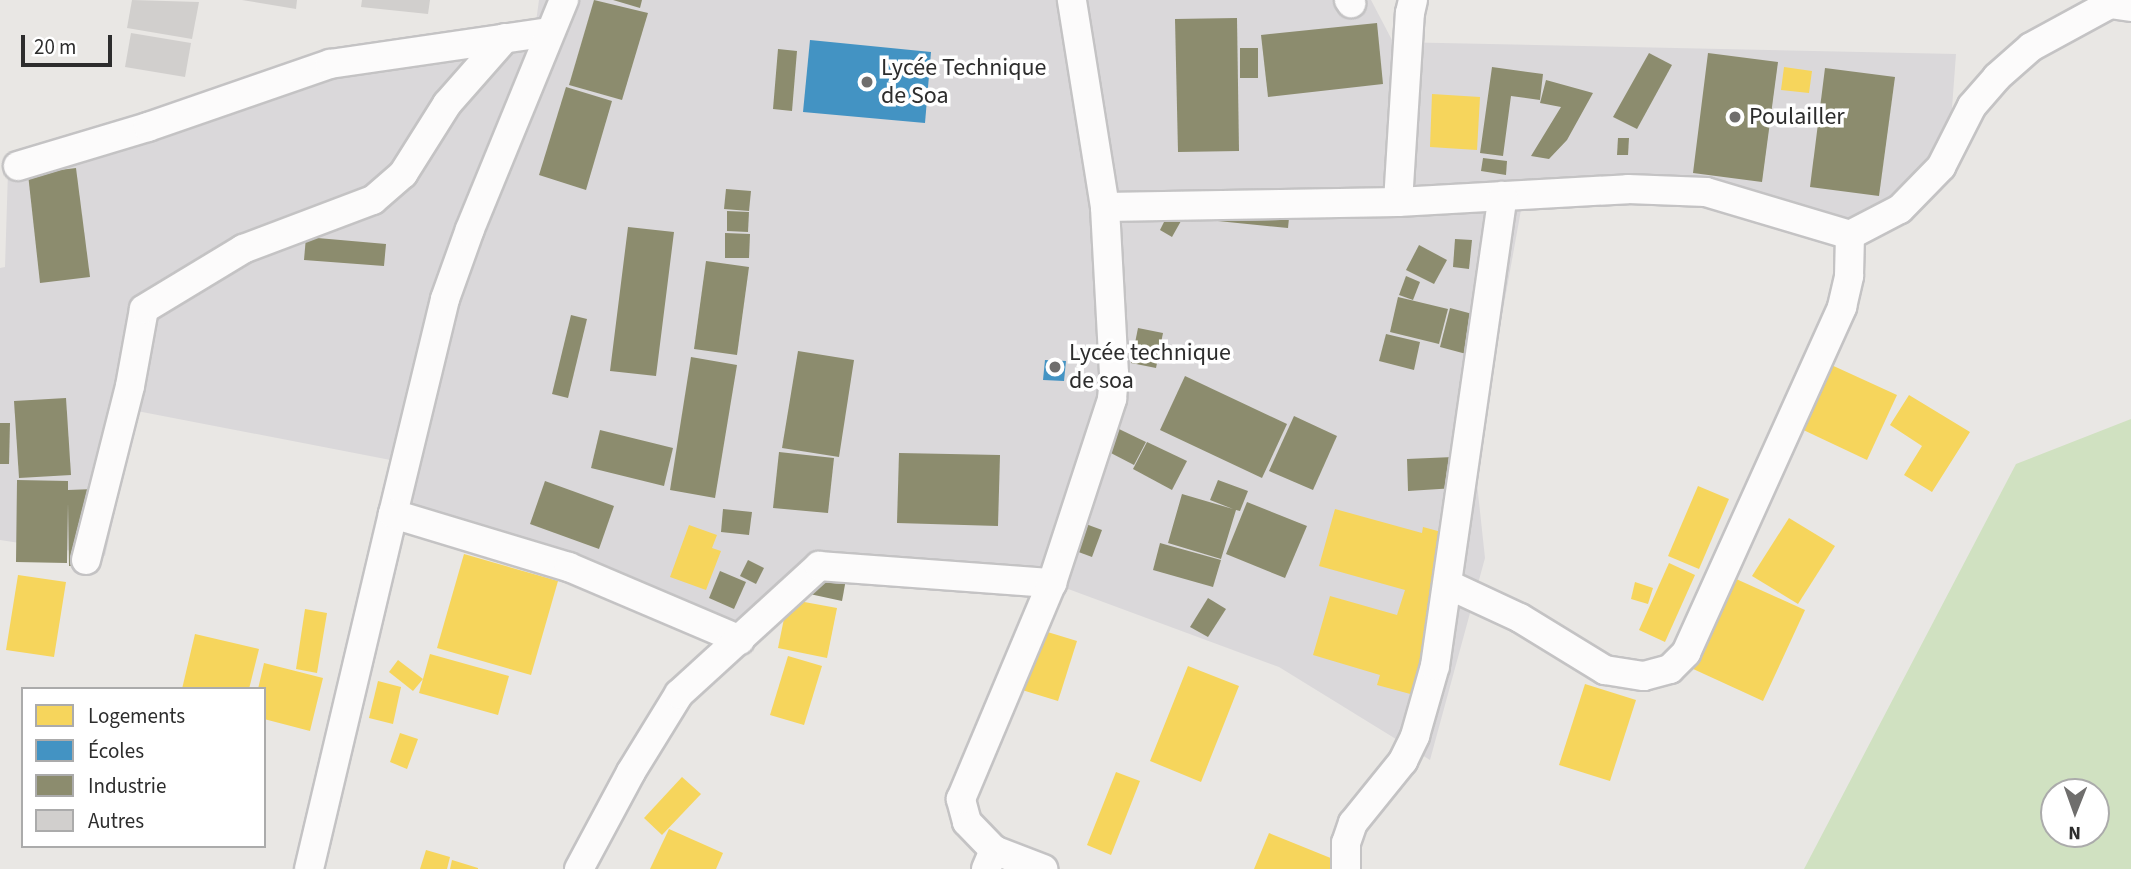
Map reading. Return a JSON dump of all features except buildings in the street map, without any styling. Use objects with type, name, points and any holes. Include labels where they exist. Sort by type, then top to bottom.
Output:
[{"type":"street","points":[[309,869],[445,299],[549,32],[565,0]]},
{"type":"street","points":[[1043,869],[990,860],[967,822],[961,799],[1052,583],[1112,399],[1114,374],[1105,207],[1072,0]]},
{"type":"street","points":[[1398,202],[1413,0]]},
{"type":"street","points":[[1105,207],[1398,202],[1628,189],[1706,192],[1850,235],[1900,209],[1941,167],[1972,106],[1997,77],[2031,47],[2116,3]]},
{"type":"street","points":[[18,166],[148,127],[330,64],[549,32]]},
{"type":"street","points":[[86,560],[131,386],[144,309],[243,249],[373,200],[403,174],[447,104],[505,38]]},
{"type":"street","points":[[1346,869],[1346,843],[1353,823],[1403,761],[1415,736],[1435,666],[1449,585],[1503,196]]},
{"type":"street","points":[[1449,585],[1520,618],[1605,670],[1644,676],[1670,669],[1686,653],[1842,307],[1849,276],[1850,235]]},
{"type":"street","points":[[393,514],[569,567],[740,640]]},
{"type":"street","points":[[579,869],[667,712],[680,694],[819,566],[1052,583]]},
{"type":"shaded area","points":[[539,0],[1371,0],[1393,42],[1956,54],[1950,135],[1933,171],[1853,228],[1706,192],[1521,210],[1475,465],[1485,558],[1430,760],[1279,667],[1052,583],[819,566],[740,640],[393,514],[406,463],[137,411],[105,556],[0,540],[0,268],[5,267],[8,171],[234,92],[533,44]]},
{"type":"green space","points":[[2131,419],[2131,869],[1804,869],[2016,464]]},
{"type":"place","name":"Lycée Technique de Soa","points":[[867,82]]},
{"type":"place","name":"Poulailler","points":[[1735,117]]},
{"type":"place","name":"Lycée technique de soa","points":[[1055,367]]}]
